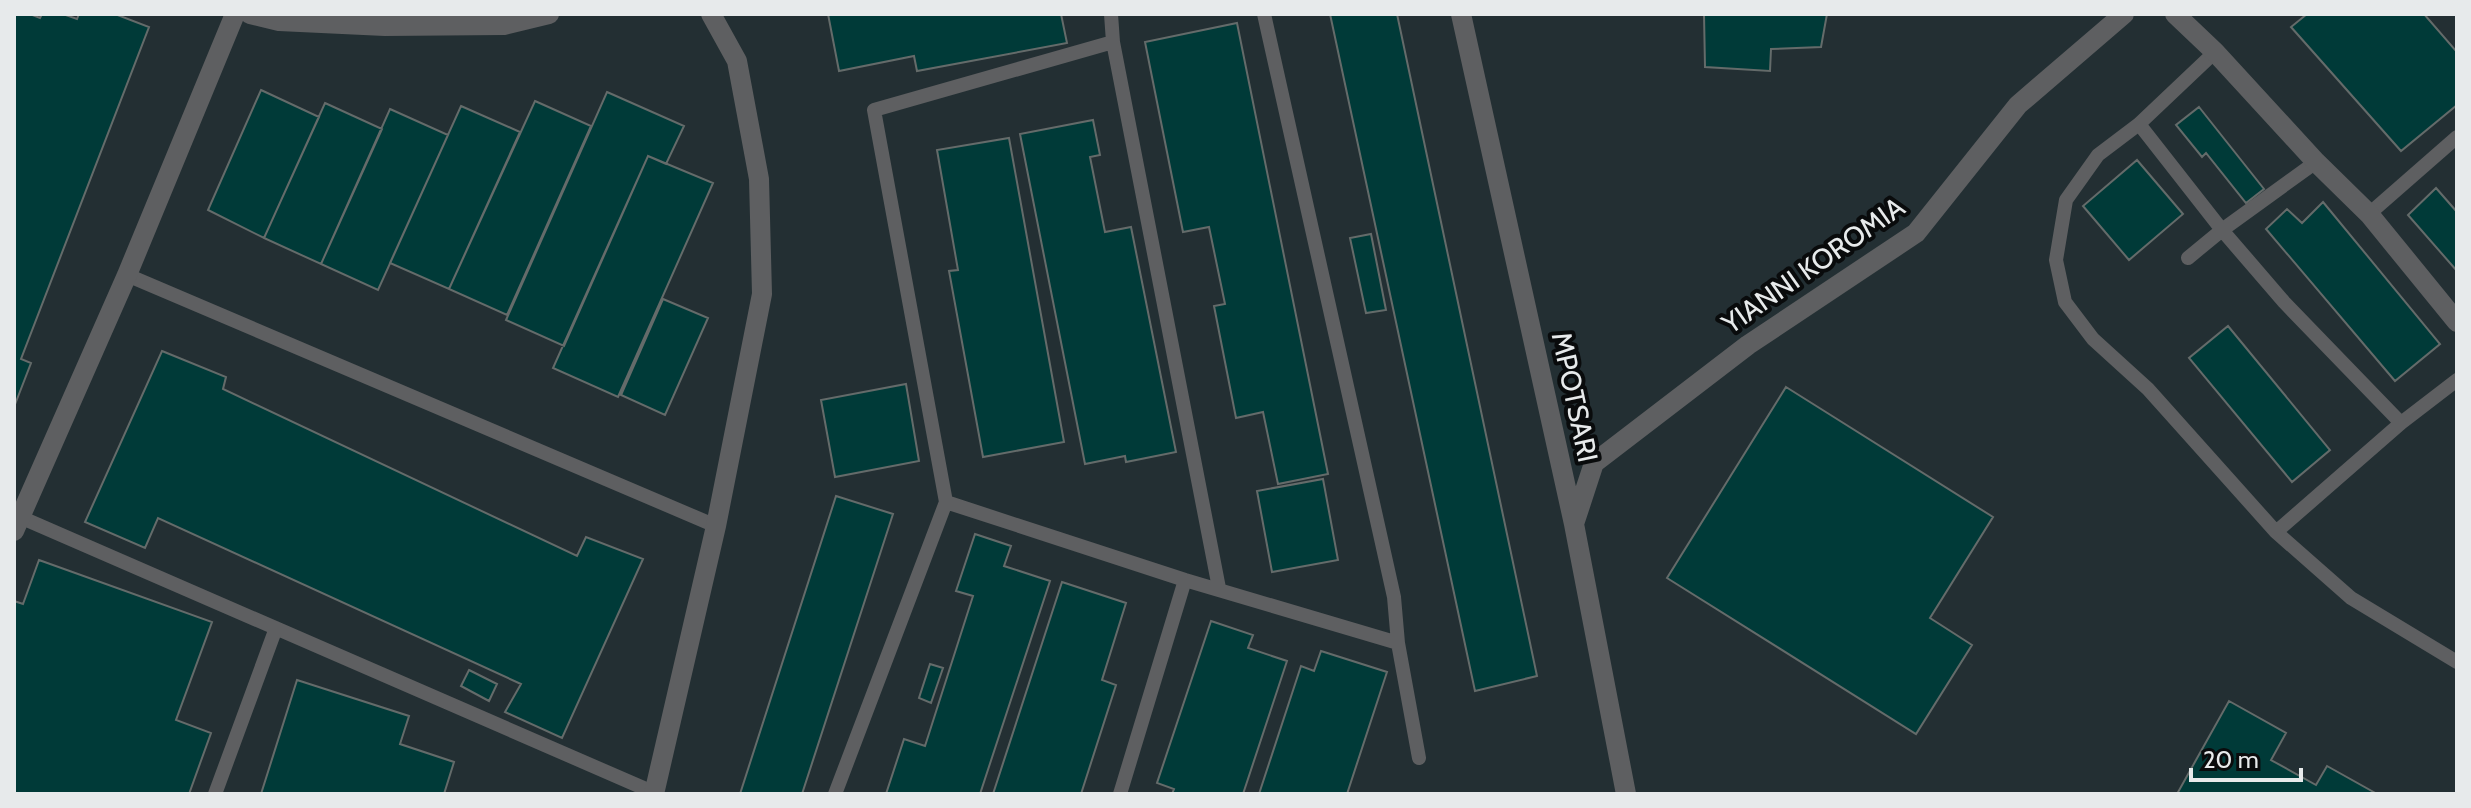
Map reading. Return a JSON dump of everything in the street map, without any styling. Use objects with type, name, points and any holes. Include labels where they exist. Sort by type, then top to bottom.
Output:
[{"type":"street","points":[[17,524],[127,275],[235,14]]},
{"type":"street","points":[[250,14],[279,21],[385,26],[549,14]]},
{"type":"street","points":[[654,793],[716,526],[762,294],[759,179],[737,61],[711,14]]},
{"type":"street","name":"MPOTSARI","points":[[1461,14],[1574,524],[1626,794]]},
{"type":"street","name":"YIANNI KOROMIA","points":[[1574,524],[1594,463],[1748,345],[1916,233],[2018,105],[2124,14]]},
{"type":"street","points":[[2175,14],[2369,214],[2457,322]]},
{"type":"lane","points":[[1111,14],[1113,42],[1219,588]]},
{"type":"lane","points":[[1264,14],[1394,597],[1398,643],[1419,758]]},
{"type":"lane","points":[[835,794],[946,502],[874,110],[1113,42]]},
{"type":"lane","points":[[2215,52],[2139,124],[2098,155],[2066,200],[2056,260],[2065,302],[2093,339],[2148,389],[2276,532],[2351,598],[2457,662]]},
{"type":"lane","points":[[2139,124],[2222,230],[2284,302],[2401,423]]},
{"type":"lane","points":[[2369,214],[2457,137]]},
{"type":"lane","points":[[2188,258],[2316,162]]},
{"type":"lane","points":[[127,275],[716,526]]},
{"type":"lane","points":[[2276,532],[2401,423],[2457,380]]},
{"type":"lane","points":[[946,502],[1185,580],[1398,643]]},
{"type":"lane","points":[[17,524],[276,628],[654,793]]},
{"type":"lane","points":[[1120,794],[1185,580]]},
{"type":"lane","points":[[215,794],[276,628]]},
{"type":"shaded area","points":[[14,14],[2457,14],[2457,794],[14,794]]},
{"type":"building","points":[[14,14],[30,14],[40,18],[42,14],[63,14],[77,19],[79,14],[115,14],[149,27],[21,359],[31,363],[14,407]]},
{"type":"building","points":[[828,14],[1061,14],[1067,43],[917,71],[914,56],[839,71]]},
{"type":"building","points":[[1330,14],[1397,14],[1537,676],[1475,691]]},
{"type":"building","points":[[1704,14],[1827,14],[1821,47],[1771,49],[1770,71],[1705,67]]},
{"type":"building","points":[[2307,14],[2424,14],[2457,52],[2457,105],[2401,151],[2291,27]]},
{"type":"building","points":[[1237,23],[1328,474],[1278,484],[1263,412],[1236,418],[1214,306],[1225,304],[1209,227],[1183,232],[1145,42]]},
{"type":"building","points":[[261,90],[319,117],[264,238],[208,210]]},
{"type":"building","points":[[607,92],[684,126],[666,164],[648,156],[564,346],[506,320]]},
{"type":"building","points":[[535,101],[591,126],[507,315],[449,289]]},
{"type":"building","points":[[325,103],[382,129],[321,264],[264,238]]},
{"type":"building","points":[[461,106],[520,132],[449,289],[390,263]]},
{"type":"building","points":[[2199,107],[2264,189],[2246,203],[2206,153],[2202,157],[2176,125]]},
{"type":"building","points":[[390,109],[448,135],[378,290],[321,264]]},
{"type":"building","points":[[1093,120],[1100,155],[1090,157],[1105,232],[1131,227],[1176,452],[1126,462],[1125,456],[1085,464],[1020,134]]},
{"type":"building","points":[[1009,138],[1064,442],[983,457],[949,271],[958,270],[937,150]]},
{"type":"building","points":[[648,156],[713,183],[618,397],[553,368]]},
{"type":"building","points":[[2137,160],[2183,214],[2129,260],[2083,206]]},
{"type":"building","points":[[2436,188],[2457,212],[2457,271],[2408,215]]},
{"type":"building","points":[[2323,202],[2440,344],[2395,381],[2266,229],[2287,209],[2302,223]]},
{"type":"building","points":[[1371,234],[1386,310],[1366,313],[1350,238]]},
{"type":"building","points":[[663,299],[708,318],[665,415],[621,395]]},
{"type":"building","points":[[2228,326],[2330,450],[2292,482],[2189,358]]},
{"type":"building","points":[[162,351],[226,377],[223,389],[577,556],[586,537],[643,559],[562,738],[505,712],[521,684],[158,518],[145,548],[85,522]]},
{"type":"building","points":[[906,384],[919,461],[835,477],[821,400]]},
{"type":"building","points":[[1786,387],[1993,517],[1930,618],[1972,645],[1916,734],[1667,578]]},
{"type":"building","points":[[1323,479],[1338,560],[1272,572],[1257,491]]},
{"type":"building","points":[[836,496],[893,514],[802,794],[740,794]]},
{"type":"building","points":[[975,534],[1011,546],[1004,566],[1050,581],[980,794],[886,794],[904,739],[925,746],[973,596],[956,591]]},
{"type":"building","points":[[39,560],[212,622],[176,720],[211,733],[189,794],[14,794],[14,601],[23,604]]},
{"type":"building","points":[[1062,582],[1126,603],[1102,680],[1116,685],[1081,794],[993,794]]},
{"type":"building","points":[[1211,621],[1253,635],[1248,648],[1287,661],[1243,794],[1172,794],[1174,789],[1157,783]]},
{"type":"building","points":[[1321,651],[1387,672],[1347,794],[1259,794],[1301,666],[1314,671]]},
{"type":"building","points":[[930,664],[943,668],[931,703],[919,698]]},
{"type":"building","points":[[469,670],[497,684],[489,701],[461,686]]},
{"type":"building","points":[[297,680],[409,716],[400,744],[454,762],[444,794],[261,794]]},
{"type":"building","points":[[2229,701],[2286,733],[2271,760],[2316,785],[2327,766],[2377,794],[2177,794]]}]
